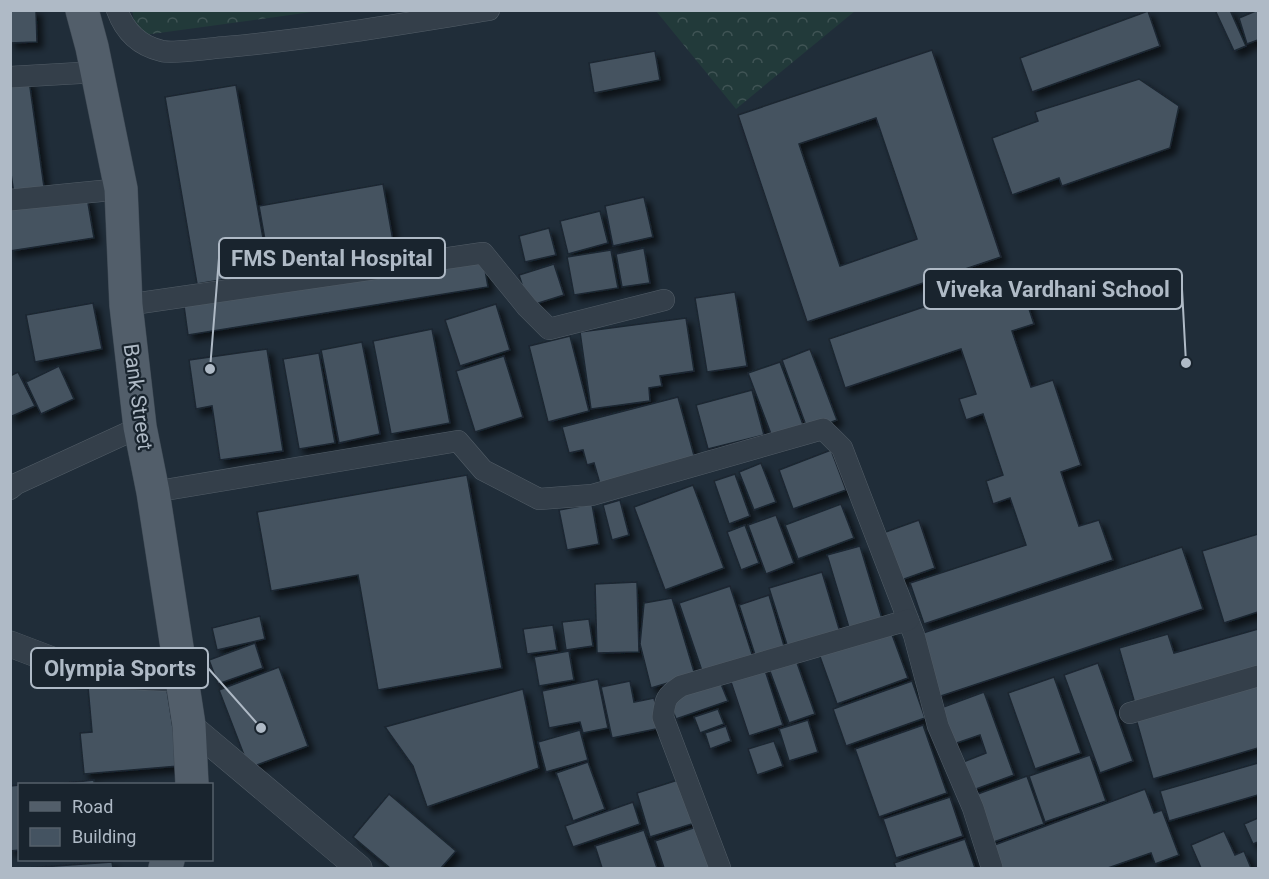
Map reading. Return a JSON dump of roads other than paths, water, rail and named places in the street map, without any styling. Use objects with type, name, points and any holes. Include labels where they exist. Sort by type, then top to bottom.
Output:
[{"type":"main road","name":"Bank Street","points":[[82,10],[92,47],[121,189],[126,305],[141,427],[189,725],[192,783]]},
{"type":"street","points":[[117,10],[129,33],[137,41],[150,48],[166,52],[325,35],[489,10]]},
{"type":"street","points":[[10,77],[97,72]]},
{"type":"street","points":[[10,200],[121,189]]},
{"type":"street","points":[[126,305],[483,253],[527,307],[549,329],[664,300]]},
{"type":"street","points":[[10,489],[16,484],[141,427]]},
{"type":"street","points":[[153,492],[458,441],[483,470],[539,499],[592,495],[823,429],[842,448],[914,635],[938,726],[973,808],[992,868]]},
{"type":"street","points":[[720,868],[663,717],[664,703],[669,694],[681,686],[908,620]]},
{"type":"street","points":[[10,644],[89,674],[182,679]]},
{"type":"street","points":[[1130,712],[1258,676]]},
{"type":"street","points":[[189,725],[359,868]]},
{"type":"place","name":"Viveka Vardhani School","points":[[1186,363]]},
{"type":"place","name":"FMS Dental Hospital","points":[[210,369]]},
{"type":"place","name":"Olympia Sports","points":[[261,728]]}]
